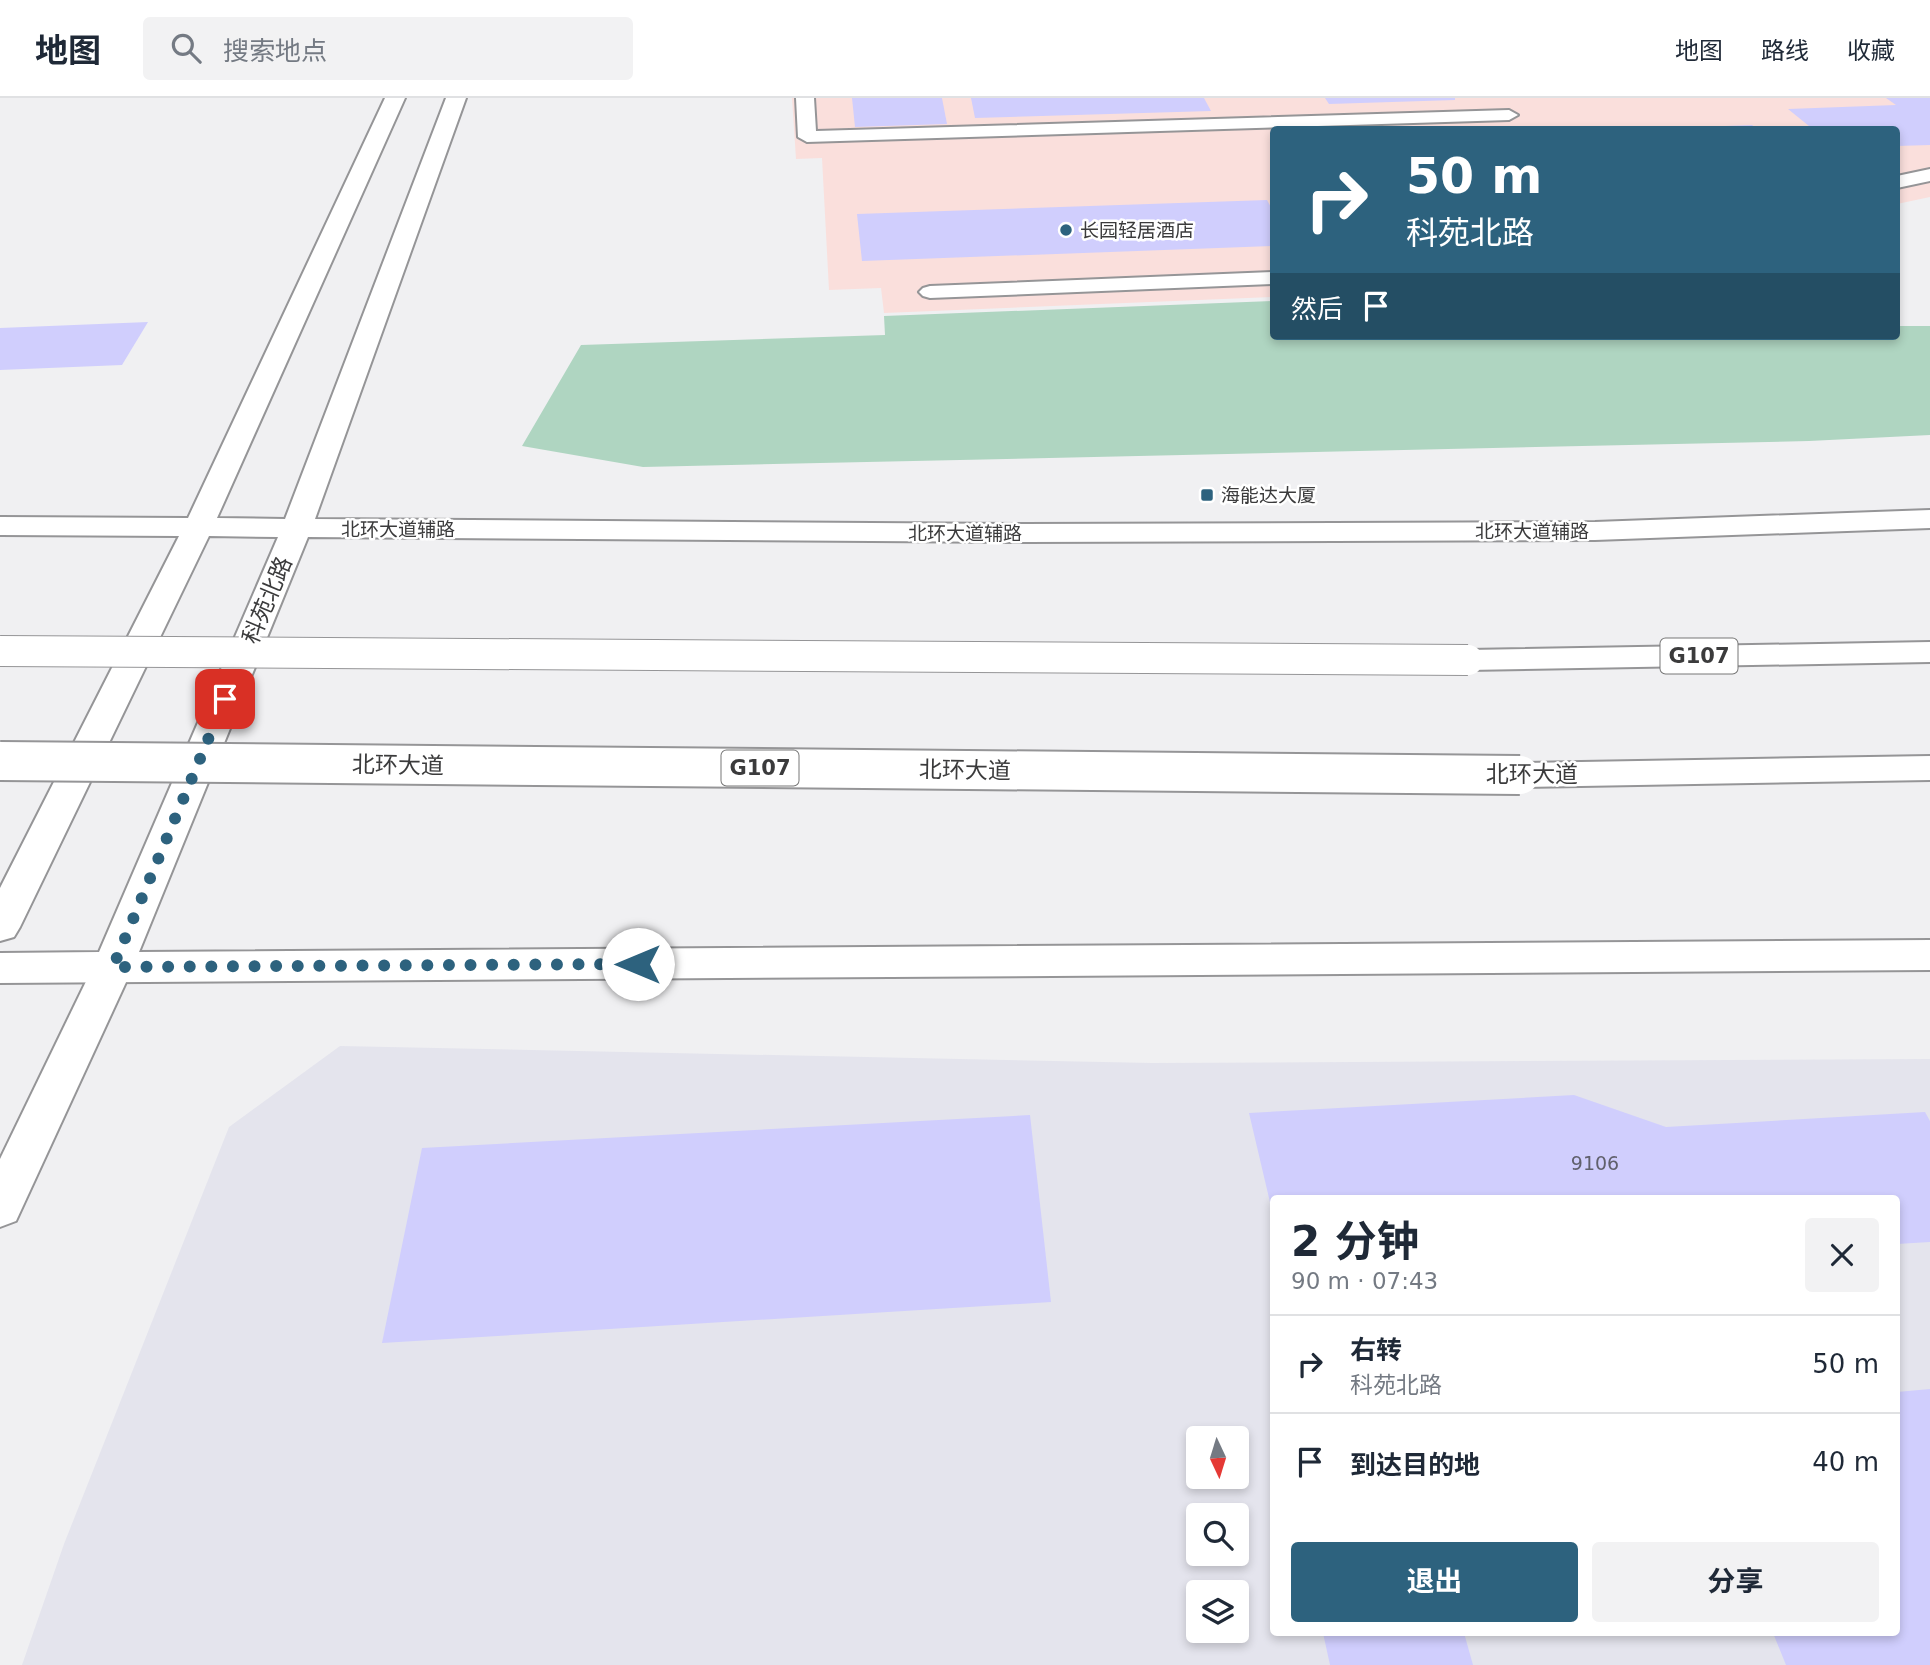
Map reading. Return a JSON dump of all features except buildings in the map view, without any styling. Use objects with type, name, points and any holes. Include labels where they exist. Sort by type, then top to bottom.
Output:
[{"type":"main road","points":[[0,927],[199,526],[395,98]]},
{"type":"main road","name":"科苑北路","points":[[0,1207],[113,967],[297,528],[456,98]]},
{"type":"main road","name":"北环大道辅路","points":[[0,526],[1024,533],[1595,531],[1930,519]]},
{"type":"main road","name":"G107","points":[[0,651],[1468,660],[1930,652]]},
{"type":"main road","name":"北环大道","points":[[0,761],[1520,775],[1930,768]]},
{"type":"main road","points":[[0,968],[1930,955]]},
{"type":"lane","points":[[805,98],[807,138],[1270,127]]},
{"type":"lane","points":[[1298,106],[1310,126],[1512,114]]},
{"type":"lane","points":[[1900,181],[1930,175]]},
{"type":"lane","points":[[930,292],[1270,278]]},
{"type":"shaded area","points":[[792,98],[1930,98],[1930,197],[1900,203],[1900,126],[1270,126],[1270,297],[884,313],[881,288],[829,290],[822,158],[796,159]]},
{"type":"shaded area","points":[[340,1046],[1152,1063],[1930,1059],[1930,1665],[22,1665],[64,1544],[229,1127]]},
{"type":"green space","points":[[1270,301],[1270,340],[1900,340],[1900,326],[1930,326],[1930,435],[1809,441],[643,467],[522,446],[581,345],[885,335],[884,316]]},
{"type":"place","name":"长园轻居酒店","points":[[1066,230]]},
{"type":"place","name":"海能达大厦","points":[[1207,495]]},
{"type":"route","points":[[225,699],[113,967],[638,964]]}]
